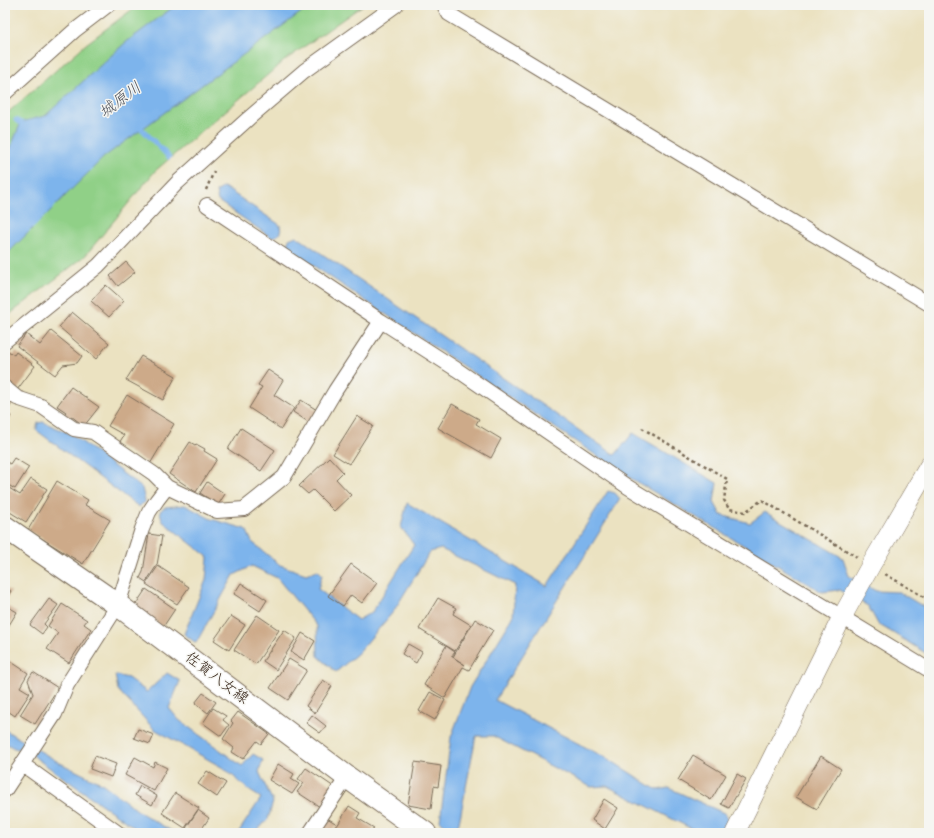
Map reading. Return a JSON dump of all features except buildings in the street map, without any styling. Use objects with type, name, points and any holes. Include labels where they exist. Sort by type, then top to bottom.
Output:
[{"type":"main road","name":"佐賀八女線","points":[[5,527],[118,605],[347,777],[426,833]]},
{"type":"street","points":[[5,93],[74,31],[108,5]]},
{"type":"street","points":[[5,341],[98,266],[176,183],[249,118],[304,71],[396,5]]},
{"type":"street","points":[[444,5],[449,14],[929,304]]},
{"type":"street","points":[[207,205],[463,373],[628,487],[845,611],[929,670]]},
{"type":"street","points":[[5,388],[18,398],[41,406],[74,428],[93,432],[154,474],[167,487],[217,511],[244,509],[284,477],[335,391],[382,321]]},
{"type":"street","points":[[737,827],[845,611],[929,466]]},
{"type":"street","points":[[5,790],[55,714],[67,685],[118,605],[142,529],[149,512],[167,487]]},
{"type":"street","points":[[28,755],[118,833]]},
{"type":"street","points":[[310,833],[347,777]]},
{"type":"path","points":[[642,428],[727,479],[724,500],[729,509],[745,512],[762,500],[867,571],[929,600]]},
{"type":"green space","points":[[138,5],[196,5],[5,161],[5,115],[86,44]]},
{"type":"green space","points":[[292,5],[363,5],[284,61],[155,171],[85,256],[5,318],[5,251],[103,143]]},
{"type":"water","name":"城原川","points":[[176,5],[311,5],[104,157],[5,256],[5,155],[10,149],[21,122],[45,116],[125,43]]},
{"type":"water","points":[[224,187],[280,225],[281,233],[272,238],[218,201],[216,192]]},
{"type":"water","points":[[296,236],[615,455],[633,433],[717,483],[714,502],[721,515],[750,523],[765,512],[843,558],[849,576],[876,591],[899,592],[929,610],[929,655],[878,624],[868,606],[840,590],[822,592],[627,476],[287,248],[289,239]]},
{"type":"water","points":[[43,422],[73,435],[142,488],[145,501],[139,507],[36,430],[38,423]]},
{"type":"water","points":[[608,491],[615,493],[620,499],[495,700],[610,760],[657,790],[669,788],[726,814],[728,819],[758,833],[700,833],[607,786],[591,787],[493,736],[476,736],[459,823],[454,831],[440,821],[451,737],[470,687],[513,617],[515,585],[441,549],[430,552],[393,612],[358,653],[336,672],[318,656],[317,626],[277,578],[252,566],[234,575],[196,643],[184,634],[206,580],[208,557],[162,521],[160,511],[165,507],[185,505],[211,519],[246,529],[252,542],[280,565],[306,574],[318,570],[322,575],[318,589],[358,620],[372,612],[414,545],[401,527],[407,503],[547,586]]},
{"type":"water","points":[[167,673],[180,681],[169,708],[179,720],[242,766],[253,754],[263,760],[259,772],[273,802],[268,819],[255,833],[238,833],[261,798],[250,791],[225,769],[154,729],[118,690],[115,675],[128,678],[147,692]]},
{"type":"water","points":[[5,730],[60,763],[103,784],[141,813],[175,833],[142,833],[37,759],[30,752],[14,748],[5,743]]},
{"type":"waterway","points":[[16,120],[27,126]]},
{"type":"waterway","points":[[138,125],[169,157]]}]
